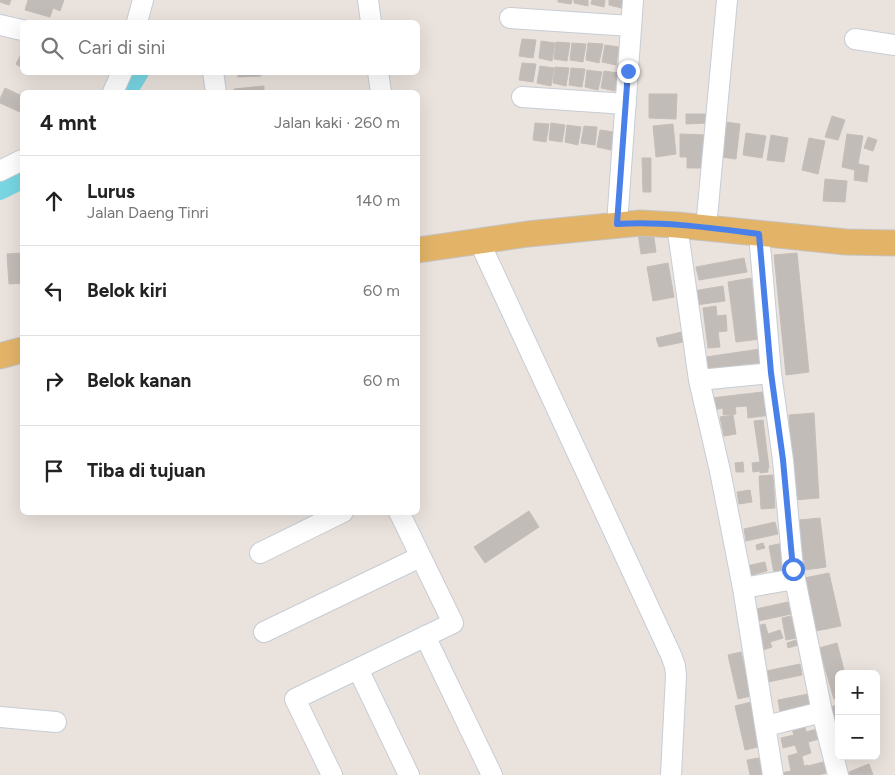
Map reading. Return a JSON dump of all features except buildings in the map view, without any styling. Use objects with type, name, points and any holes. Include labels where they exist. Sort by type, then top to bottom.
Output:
[{"type":"main road","points":[[420,250],[528,234],[640,222],[846,242],[895,243]]},
{"type":"main road","points":[[0,356],[20,351]]},
{"type":"street","points":[[138,20],[143,0]]},
{"type":"street","points":[[368,0],[371,20]]},
{"type":"street","points":[[617,224],[633,0]]},
{"type":"street","points":[[706,228],[727,0]]},
{"type":"street","points":[[510,18],[631,26]]},
{"type":"street","points":[[0,25],[20,30]]},
{"type":"street","points":[[856,40],[895,45]]},
{"type":"street","points":[[114,90],[121,75]]},
{"type":"street","points":[[213,75],[216,90]]},
{"type":"street","points":[[379,75],[382,90]]},
{"type":"street","points":[[522,97],[626,104]]},
{"type":"street","points":[[0,171],[20,161]]},
{"type":"street","points":[[677,225],[699,380],[744,588],[773,775]]},
{"type":"street","points":[[759,234],[771,373],[783,460],[793,569],[822,712],[838,775]]},
{"type":"street","points":[[480,241],[675,666],[671,775]]},
{"type":"street","points":[[699,380],[771,373]]},
{"type":"street","points":[[260,553],[337,515]]},
{"type":"street","points":[[332,775],[295,699],[452,623],[400,515]]},
{"type":"street","points":[[264,632],[420,557]]},
{"type":"street","points":[[744,588],[795,579]]},
{"type":"street","points":[[425,636],[492,775]]},
{"type":"street","points":[[358,669],[409,775]]},
{"type":"street","points":[[766,726],[822,712]]},
{"type":"street","points":[[0,718],[56,722]]},
{"type":"waterway","points":[[129,90],[138,75]]},
{"type":"waterway","points":[[0,191],[20,181]]},
{"type":"route","points":[[628,71],[617,224],[640,222],[759,234],[771,373],[783,460],[793,569]]}]
